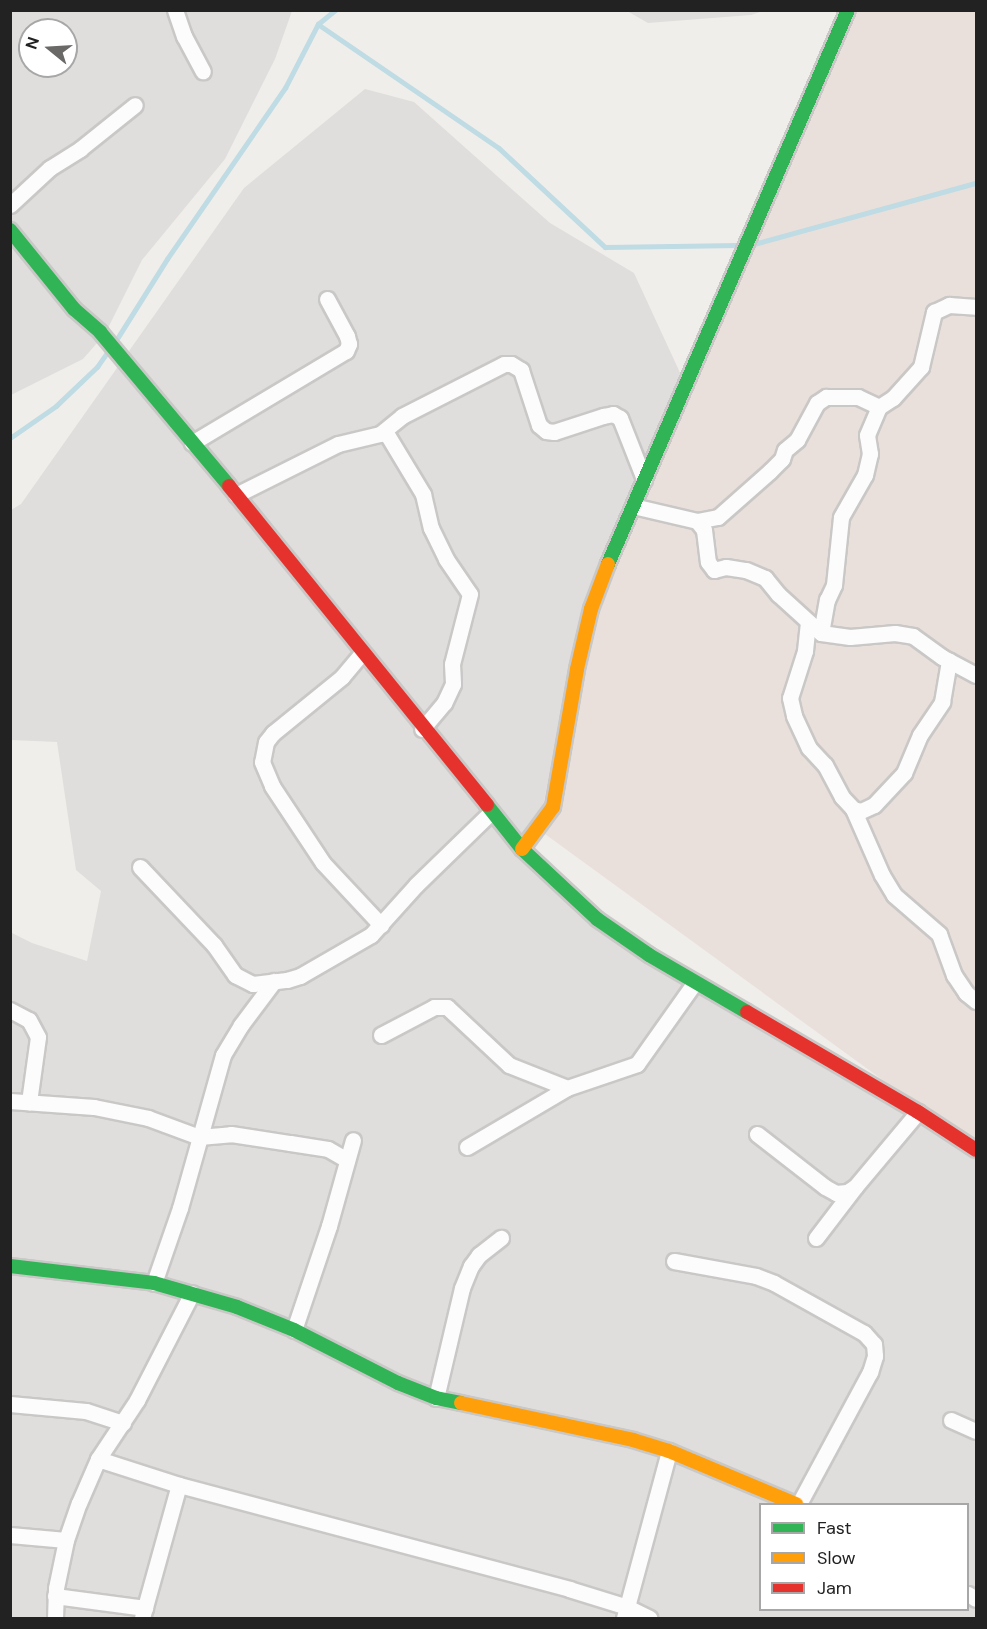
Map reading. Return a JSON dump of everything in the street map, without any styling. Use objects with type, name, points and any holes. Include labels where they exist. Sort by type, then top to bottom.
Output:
[{"type":"street","points":[[175,10],[180,28],[204,71]]},
{"type":"street","points":[[522,849],[553,807],[576,669],[591,609],[644,479],[744,254],[848,10]]},
{"type":"street","points":[[10,205],[50,168],[80,149],[135,105]]},
{"type":"street","points":[[10,230],[75,309],[100,332],[236,495],[422,729],[522,849],[597,919],[648,955],[918,1112],[976,1150]]},
{"type":"street","points":[[192,443],[346,351],[349,344],[347,336],[327,299]]},
{"type":"street","points":[[821,633],[827,600],[834,585],[841,517],[865,476],[870,454],[867,435],[879,407],[898,394],[921,367],[934,312],[949,305],[976,307]]},
{"type":"street","points":[[236,495],[338,444],[385,431],[402,416],[504,364],[511,364],[521,370],[539,425],[546,431],[554,432],[613,414],[620,418],[644,479]]},
{"type":"street","points":[[633,506],[697,521],[718,517],[782,459],[785,450],[797,440],[808,424],[817,402],[826,397],[858,397],[879,407]]},
{"type":"street","points":[[385,431],[423,494],[431,528],[446,559],[470,594],[452,664],[453,684],[444,703],[422,729]]},
{"type":"street","points":[[697,521],[704,530],[708,562],[714,570],[726,567],[746,570],[765,578],[778,594],[821,633],[850,637],[895,633],[913,636],[949,661],[976,675]]},
{"type":"street","points":[[808,622],[805,651],[790,698],[794,716],[808,748],[825,765],[842,797],[853,809],[882,875],[894,895],[939,934],[954,975],[966,993],[976,1001]]},
{"type":"street","points":[[362,653],[342,677],[273,734],[266,742],[262,762],[272,786],[323,863],[381,925]]},
{"type":"street","points":[[853,809],[861,811],[874,805],[904,773],[920,735],[942,702],[949,661]]},
{"type":"street","points":[[140,867],[209,939],[235,975],[253,984],[274,981],[300,976],[364,939],[381,925],[416,885],[491,812]]},
{"type":"street","points":[[154,1283],[180,1208],[199,1137],[214,1094],[223,1055],[241,1025],[274,981]]},
{"type":"street","points":[[467,1147],[567,1088],[638,1064],[695,982]]},
{"type":"street","points":[[381,1035],[434,1007],[447,1007],[509,1065],[567,1088]]},
{"type":"street","points":[[10,1011],[29,1020],[38,1037],[30,1102]]},
{"type":"street","points":[[10,1101],[78,1105],[138,1116],[199,1137],[231,1134],[290,1143],[328,1149],[347,1160]]},
{"type":"street","points":[[816,1238],[918,1112]]},
{"type":"street","points":[[757,1134],[836,1193],[847,1192],[855,1187]]},
{"type":"street","points":[[294,1330],[329,1226],[352,1140]]},
{"type":"street","points":[[436,1398],[462,1288],[471,1266],[479,1255],[501,1238]]},
{"type":"street","points":[[674,1261],[756,1276],[774,1283],[864,1333],[874,1344],[875,1356],[870,1372],[798,1503]]},
{"type":"street","points":[[10,1266],[154,1283],[192,1293],[237,1307],[294,1330],[360,1366],[436,1398],[473,1408],[592,1430],[669,1451],[795,1503]]},
{"type":"street","points":[[55,1618],[55,1596],[66,1540],[98,1459],[123,1423],[192,1293]]},
{"type":"street","points":[[10,1404],[86,1411],[123,1423]]},
{"type":"street","points":[[951,1420],[976,1431]]},
{"type":"street","points":[[625,1613],[669,1451]]},
{"type":"street","points":[[98,1459],[179,1485],[570,1589],[625,1613],[650,1618]]},
{"type":"street","points":[[55,1596],[144,1613],[179,1485]]},
{"type":"street","points":[[10,1535],[66,1540]]},
{"type":"shaded area","points":[[11,11],[292,11],[275,59],[225,159],[142,260],[105,334],[83,359],[11,395]]},
{"type":"shaded area","points":[[627,11],[763,11],[751,15],[648,23]]},
{"type":"shaded area","points":[[839,11],[976,11],[976,1148],[538,829],[584,601]]},
{"type":"shaded area","points":[[365,89],[414,102],[550,223],[634,273],[682,377],[572,741],[523,861],[976,1157],[976,1618],[11,1618],[10,932],[32,943],[87,961],[101,891],[76,870],[57,742],[11,740],[11,510],[21,504],[244,188]]},
{"type":"waterway","points":[[115,342],[167,259],[285,88],[318,24],[335,10]]},
{"type":"waterway","points":[[318,24],[499,148],[605,247],[739,245]]},
{"type":"waterway","points":[[754,244],[976,183]]},
{"type":"waterway","points":[[10,438],[56,406],[97,367],[108,351]]},
{"type":"traffic: fast","points":[[608,564],[848,10]]},
{"type":"traffic: fast","points":[[10,230],[74,309],[100,332],[229,486]]},
{"type":"traffic: fast","points":[[487,805],[522,849],[597,919],[649,955],[747,1012]]},
{"type":"traffic: fast","points":[[10,1266],[154,1283],[237,1307],[294,1330],[398,1383],[436,1398],[461,1403]]},
{"type":"traffic: slow","points":[[522,849],[553,807],[577,669],[591,609],[608,564]]},
{"type":"traffic: slow","points":[[461,1403],[633,1440],[669,1451],[794,1503]]},
{"type":"traffic: jam","points":[[229,486],[487,805]]},
{"type":"traffic: jam","points":[[747,1012],[918,1112],[976,1150]]}]
